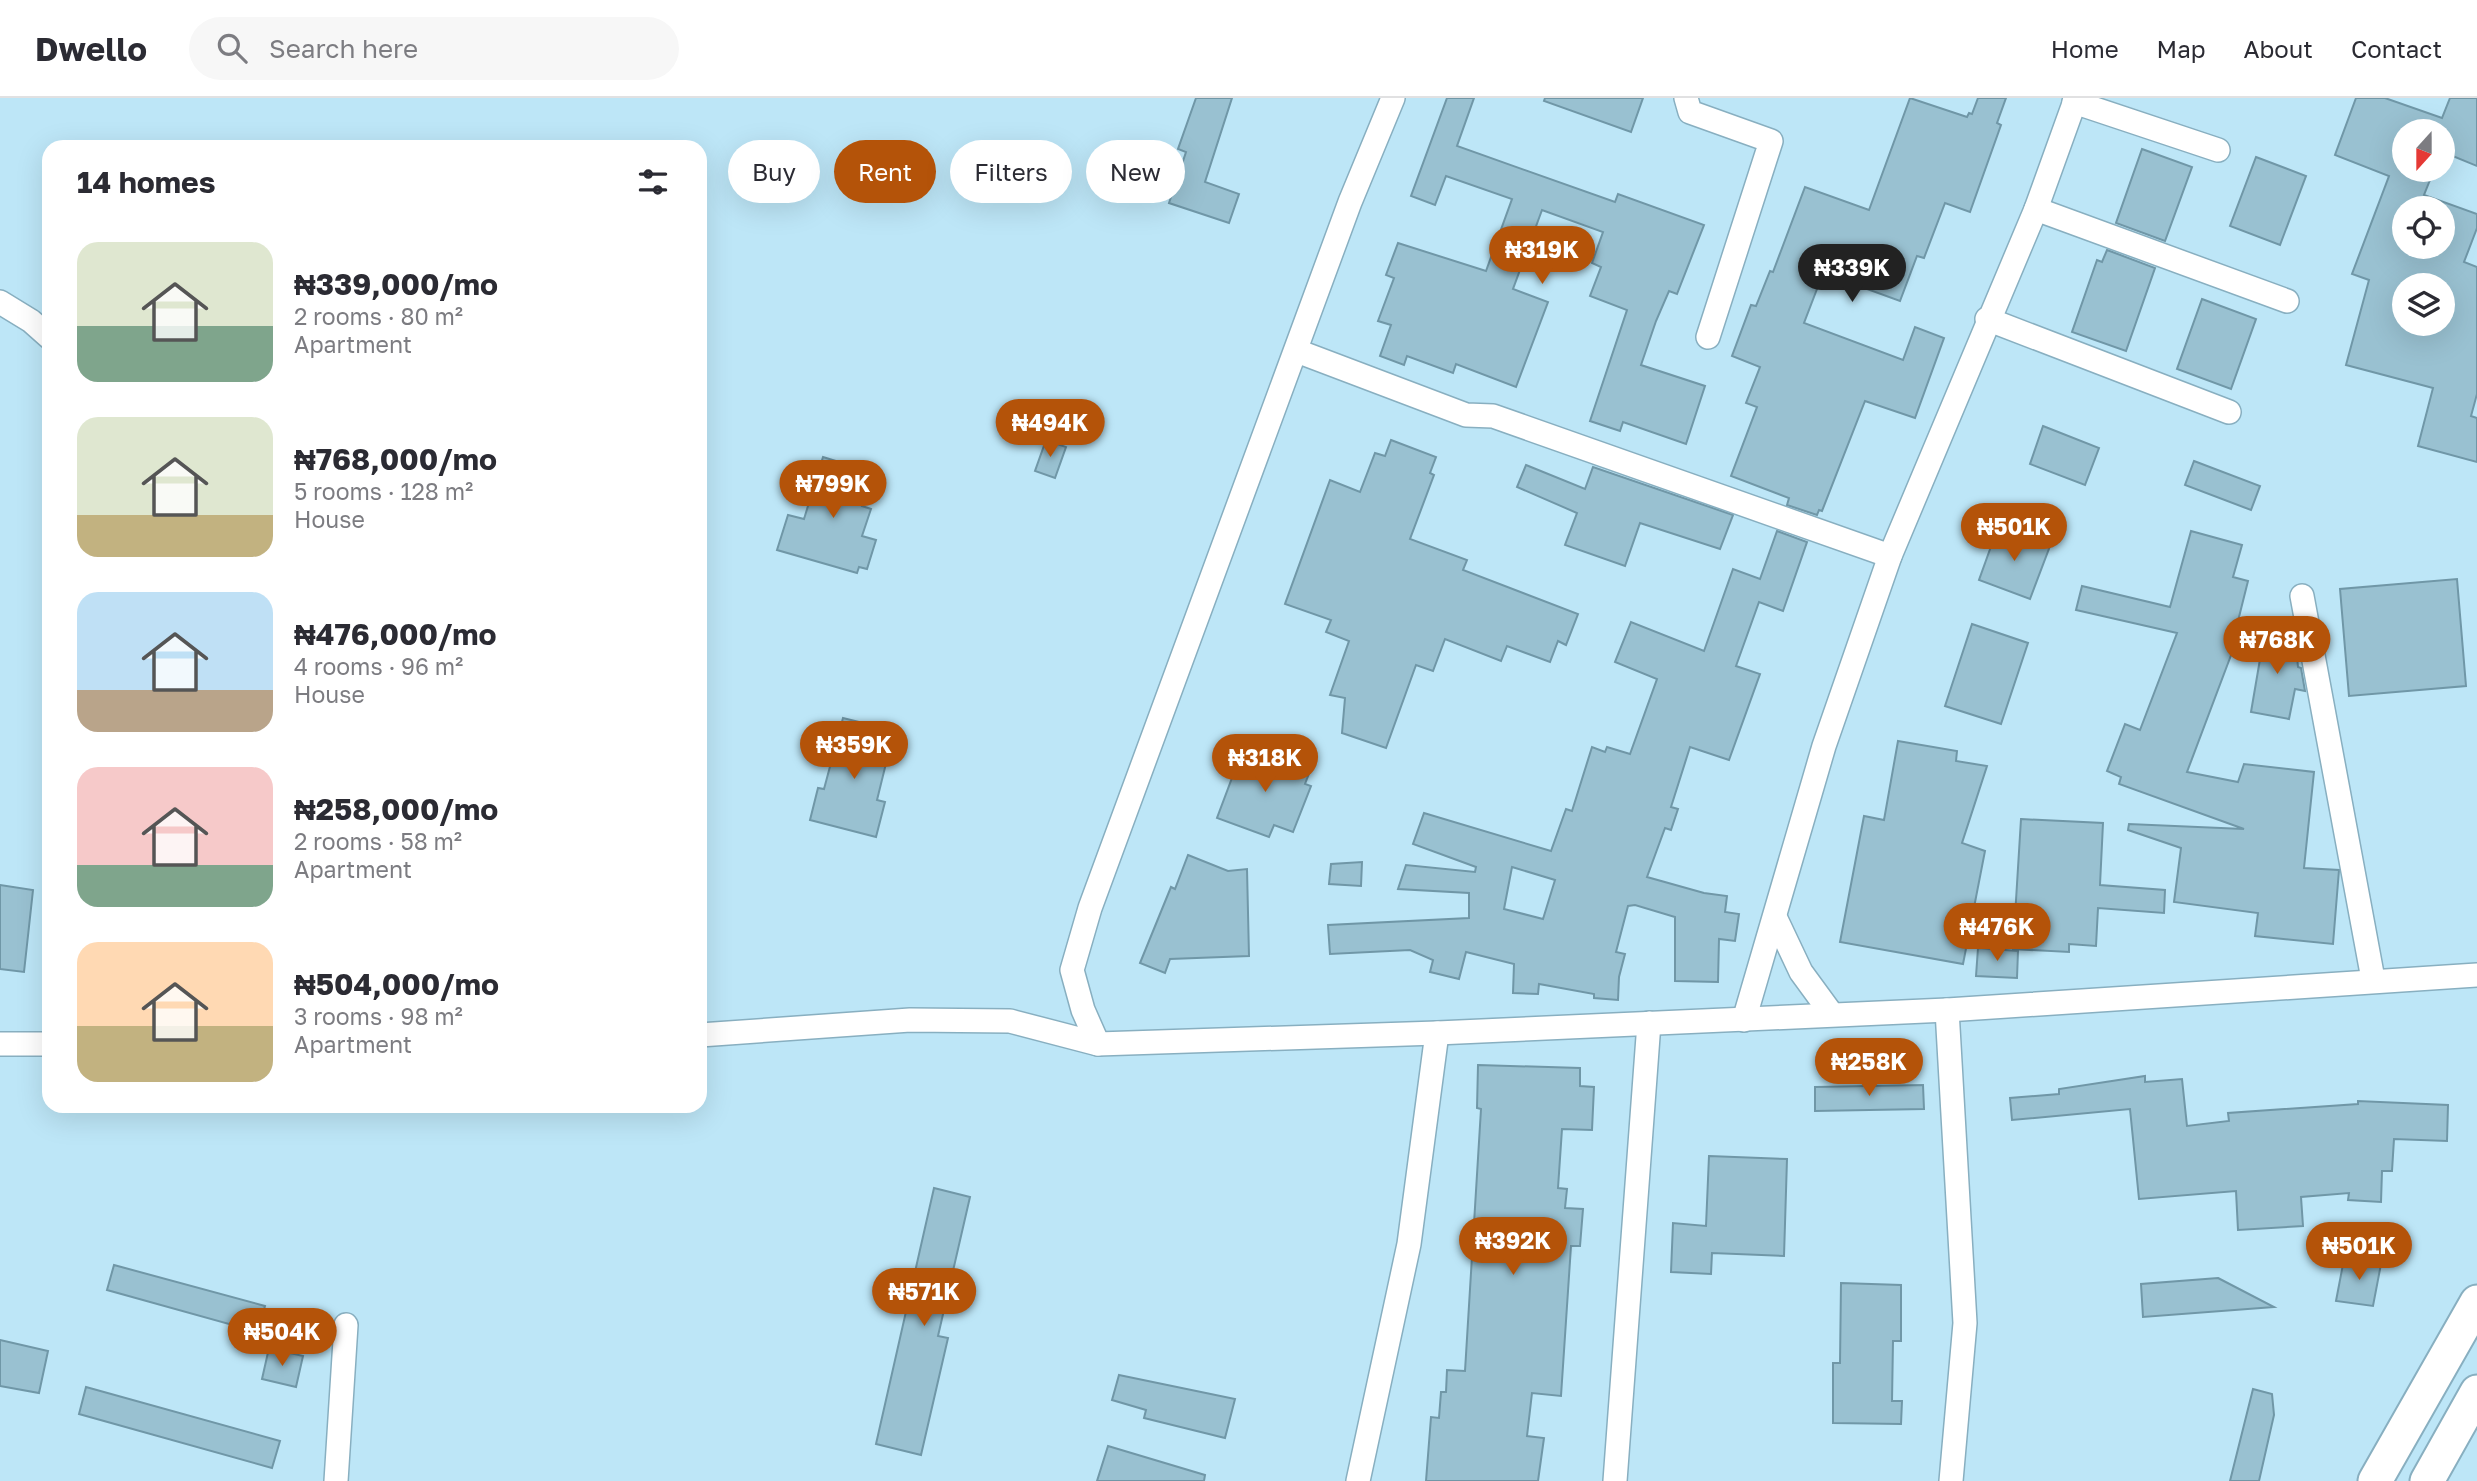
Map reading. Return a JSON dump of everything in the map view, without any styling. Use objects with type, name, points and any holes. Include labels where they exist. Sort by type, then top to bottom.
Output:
[{"type":"main road","points":[[2375,1481],[2477,1302]]},
{"type":"main road","points":[[2427,1481],[2477,1392]]},
{"type":"street","points":[[1098,1044],[1083,1010],[1072,970],[1099,882],[1350,202],[1394,98]]},
{"type":"street","points":[[1686,98],[1690,112],[1771,141],[1709,337]]},
{"type":"street","points":[[1744,1020],[1824,746],[1890,556],[1987,319],[2036,209],[2075,100],[2218,150]]},
{"type":"street","points":[[2036,209],[2287,300]]},
{"type":"street","points":[[0,302],[42,331]]},
{"type":"street","points":[[1987,319],[2230,412]]},
{"type":"street","points":[[1297,351],[1466,415],[1493,416],[1890,556]]},
{"type":"street","points":[[2302,596],[2373,979]]},
{"type":"street","points":[[1775,917],[1801,972],[1831,1013]]},
{"type":"street","points":[[2421,977],[2477,965]]},
{"type":"street","points":[[707,1034],[910,1020],[1010,1021],[1098,1044],[1437,1033],[1744,1020],[1831,1013],[1947,1010],[2373,979],[2477,975]]},
{"type":"street","points":[[1947,1010],[1965,1323],[1951,1481]]},
{"type":"street","points":[[1615,1481],[1649,1023]]},
{"type":"street","points":[[1358,1481],[1409,1244],[1437,1033]]},
{"type":"street","points":[[0,1044],[42,1044]]},
{"type":"street","points":[[336,1481],[346,1325]]},
{"type":"building","points":[[1196,98],[1232,98],[1205,182],[1239,194],[1229,223],[1169,203],[1185,203],[1186,152],[1185,140],[1181,140]]},
{"type":"building","points":[[1447,98],[1474,98],[1457,146],[1615,202],[1618,194],[1704,225],[1677,294],[1669,291],[1641,365],[1705,386],[1686,444],[1623,422],[1620,431],[1590,421],[1627,310],[1590,296],[1601,267],[1592,263],[1603,232],[1542,210],[1513,289],[1548,302],[1516,387],[1456,364],[1453,373],[1407,356],[1404,365],[1380,356],[1391,325],[1378,321],[1394,278],[1386,275],[1398,243],[1486,271],[1512,199],[1446,176],[1435,205],[1411,196]]},
{"type":"building","points":[[1545,98],[1643,98],[1631,132],[1544,101]]},
{"type":"building","points":[[1910,98],[1967,117],[1969,113],[1972,114],[1978,98],[2006,98],[1997,123],[2001,125],[1970,212],[1945,203],[1924,258],[1917,256],[1900,301],[1837,278],[1836,282],[1822,276],[1804,323],[1903,360],[1915,327],[1944,338],[1915,418],[1865,401],[1822,511],[1819,510],[1817,515],[1787,505],[1789,498],[1731,476],[1757,407],[1746,403],[1760,367],[1732,356],[1751,305],[1756,306],[1770,271],[1773,272],[1805,187],[1869,210]]},
{"type":"building","points":[[2356,98],[2385,98],[2442,118],[2450,98],[2477,98],[2477,166],[2455,157],[2455,119],[2392,119],[2392,182],[2429,182],[2424,195],[2427,196],[2392,196],[2392,259],[2455,259],[2455,206],[2477,214],[2477,228],[2464,262],[2477,267],[2477,394],[2471,416],[2477,418],[2477,462],[2418,446],[2433,388],[2346,365],[2369,280],[2352,274],[2389,176],[2335,155]]},
{"type":"building","points":[[2142,149],[2192,167],[2165,241],[2116,223]]},
{"type":"building","points":[[2256,157],[2306,176],[2280,245],[2230,226]]},
{"type":"building","points":[[2107,250],[2155,268],[2126,351],[2072,332],[2097,260],[2102,262]]},
{"type":"building","points":[[2202,299],[2256,319],[2231,389],[2177,369]]},
{"type":"building","points":[[2043,426],[2099,448],[2085,485],[2030,464]]},
{"type":"building","points":[[1046,440],[1066,447],[1055,478],[1035,471]]},
{"type":"building","points":[[1391,440],[1436,457],[1430,473],[1434,475],[1410,539],[1467,560],[1463,570],[1578,614],[1566,645],[1558,641],[1550,662],[1507,646],[1501,661],[1445,639],[1433,671],[1416,665],[1386,748],[1342,733],[1345,698],[1330,695],[1349,641],[1326,632],[1331,620],[1285,604],[1330,480],[1360,492],[1375,453],[1385,456]]},
{"type":"building","points":[[823,457],[871,472],[862,506],[871,509],[862,536],[876,540],[867,569],[859,567],[857,573],[777,550],[788,515],[804,519]]},
{"type":"building","points":[[2194,461],[2260,486],[2251,510],[2185,485]]},
{"type":"building","points":[[1526,465],[1585,489],[1593,467],[1733,515],[1720,549],[1640,523],[1625,566],[1565,545],[1577,513],[1517,487]]},
{"type":"building","points":[[1998,527],[2050,546],[2030,599],[1979,580]]},
{"type":"building","points":[[1777,531],[1807,542],[1783,611],[1759,602],[1736,666],[1760,674],[1729,760],[1690,747],[1671,807],[1678,809],[1671,830],[1665,828],[1647,877],[1704,893],[1727,896],[1725,912],[1739,914],[1735,941],[1719,939],[1718,982],[1675,981],[1675,917],[1635,905],[1628,906],[1616,952],[1625,954],[1619,977],[1618,1000],[1594,998],[1594,994],[1539,984],[1538,994],[1513,993],[1514,964],[1466,952],[1459,979],[1430,972],[1433,960],[1410,950],[1330,954],[1328,925],[1469,918],[1469,893],[1398,889],[1406,865],[1475,872],[1476,867],[1413,844],[1424,813],[1551,851],[1566,809],[1572,811],[1592,747],[1605,752],[1607,747],[1630,754],[1657,679],[1615,662],[1631,622],[1704,651],[1733,569],[1760,579]],"holes":[[[1512,867],[1555,880],[1543,919],[1504,909]]]},
{"type":"building","points":[[2191,531],[2242,545],[2233,577],[2248,581],[2237,625],[2242,626],[2187,772],[2238,782],[2244,764],[2314,772],[2304,868],[2339,870],[2333,944],[2255,936],[2258,913],[2174,902],[2181,848],[2128,830],[2129,824],[2244,829],[2119,784],[2121,777],[2107,771],[2125,724],[2140,730],[2177,633],[2076,610],[2082,586],[2170,607]]},
{"type":"building","points":[[2457,579],[2466,686],[2349,696],[2340,589]]},
{"type":"building","points":[[1972,624],[2028,643],[2001,724],[1945,706]]},
{"type":"building","points":[[2265,630],[2295,635],[2298,667],[2301,668],[2305,691],[2295,689],[2289,719],[2251,712]]},
{"type":"building","points":[[843,718],[867,724],[865,732],[892,739],[877,800],[885,802],[876,837],[810,820],[818,788],[824,789]]},
{"type":"building","points":[[1898,741],[1957,751],[1956,761],[1987,766],[1962,843],[1985,851],[1963,964],[1840,942],[1864,816],[1884,820]]},
{"type":"building","points":[[1244,746],[1310,771],[1305,784],[1311,786],[1293,832],[1274,825],[1269,837],[1217,818]]},
{"type":"building","points":[[2021,819],[2103,823],[2100,885],[2165,890],[2164,913],[2098,908],[2096,946],[2069,944],[2069,952],[2013,949]]},
{"type":"building","points":[[1188,855],[1228,871],[1247,869],[1249,956],[1170,959],[1165,973],[1140,963],[1171,887],[1175,889]]},
{"type":"building","points":[[1362,862],[1361,886],[1329,884],[1331,864]]},
{"type":"building","points":[[0,885],[33,890],[24,972],[0,969]]},
{"type":"building","points":[[1978,948],[2018,951],[2017,978],[1976,976]]},
{"type":"building","points":[[1478,1065],[1580,1068],[1580,1086],[1594,1087],[1592,1130],[1562,1129],[1558,1188],[1567,1189],[1565,1208],[1583,1209],[1580,1246],[1571,1246],[1561,1396],[1532,1393],[1527,1436],[1544,1438],[1538,1481],[1426,1481],[1431,1417],[1439,1418],[1441,1392],[1446,1392],[1447,1370],[1465,1371],[1481,1109],[1477,1108]]},
{"type":"building","points":[[2145,1076],[2145,1082],[2182,1079],[2187,1126],[2229,1121],[2228,1113],[2358,1104],[2358,1101],[2448,1105],[2447,1141],[2394,1139],[2392,1171],[2382,1171],[2381,1202],[2348,1200],[2349,1193],[2301,1197],[2303,1226],[2238,1230],[2236,1191],[2139,1199],[2130,1109],[2012,1120],[2010,1098],[2059,1094],[2059,1089]]},
{"type":"building","points":[[1923,1085],[1924,1109],[1815,1111],[1815,1087]]},
{"type":"building","points":[[1709,1156],[1787,1159],[1784,1256],[1712,1253],[1711,1274],[1671,1272],[1673,1223],[1706,1226]]},
{"type":"building","points":[[934,1188],[970,1197],[938,1336],[948,1338],[921,1455],[876,1444]]},
{"type":"building","points":[[2344,1259],[2381,1264],[2373,1306],[2336,1301]]},
{"type":"building","points":[[114,1265],[265,1306],[258,1332],[107,1290]]},
{"type":"building","points":[[2218,1278],[2274,1307],[2143,1317],[2141,1284]]},
{"type":"building","points":[[1841,1283],[1901,1285],[1901,1341],[1893,1341],[1892,1401],[1902,1401],[1901,1424],[1833,1423],[1833,1363],[1840,1363]]},
{"type":"building","points":[[0,1340],[48,1351],[39,1393],[0,1386]]},
{"type":"building","points":[[269,1348],[303,1356],[296,1387],[262,1379]]},
{"type":"building","points":[[1119,1375],[1235,1399],[1225,1438],[1144,1418],[1146,1410],[1112,1400]]},
{"type":"building","points":[[86,1387],[280,1441],[272,1468],[79,1414]]},
{"type":"building","points":[[2253,1389],[2272,1394],[2274,1415],[2259,1481],[2230,1481]]},
{"type":"building","points":[[1108,1446],[1205,1475],[1204,1481],[1097,1481]]}]
